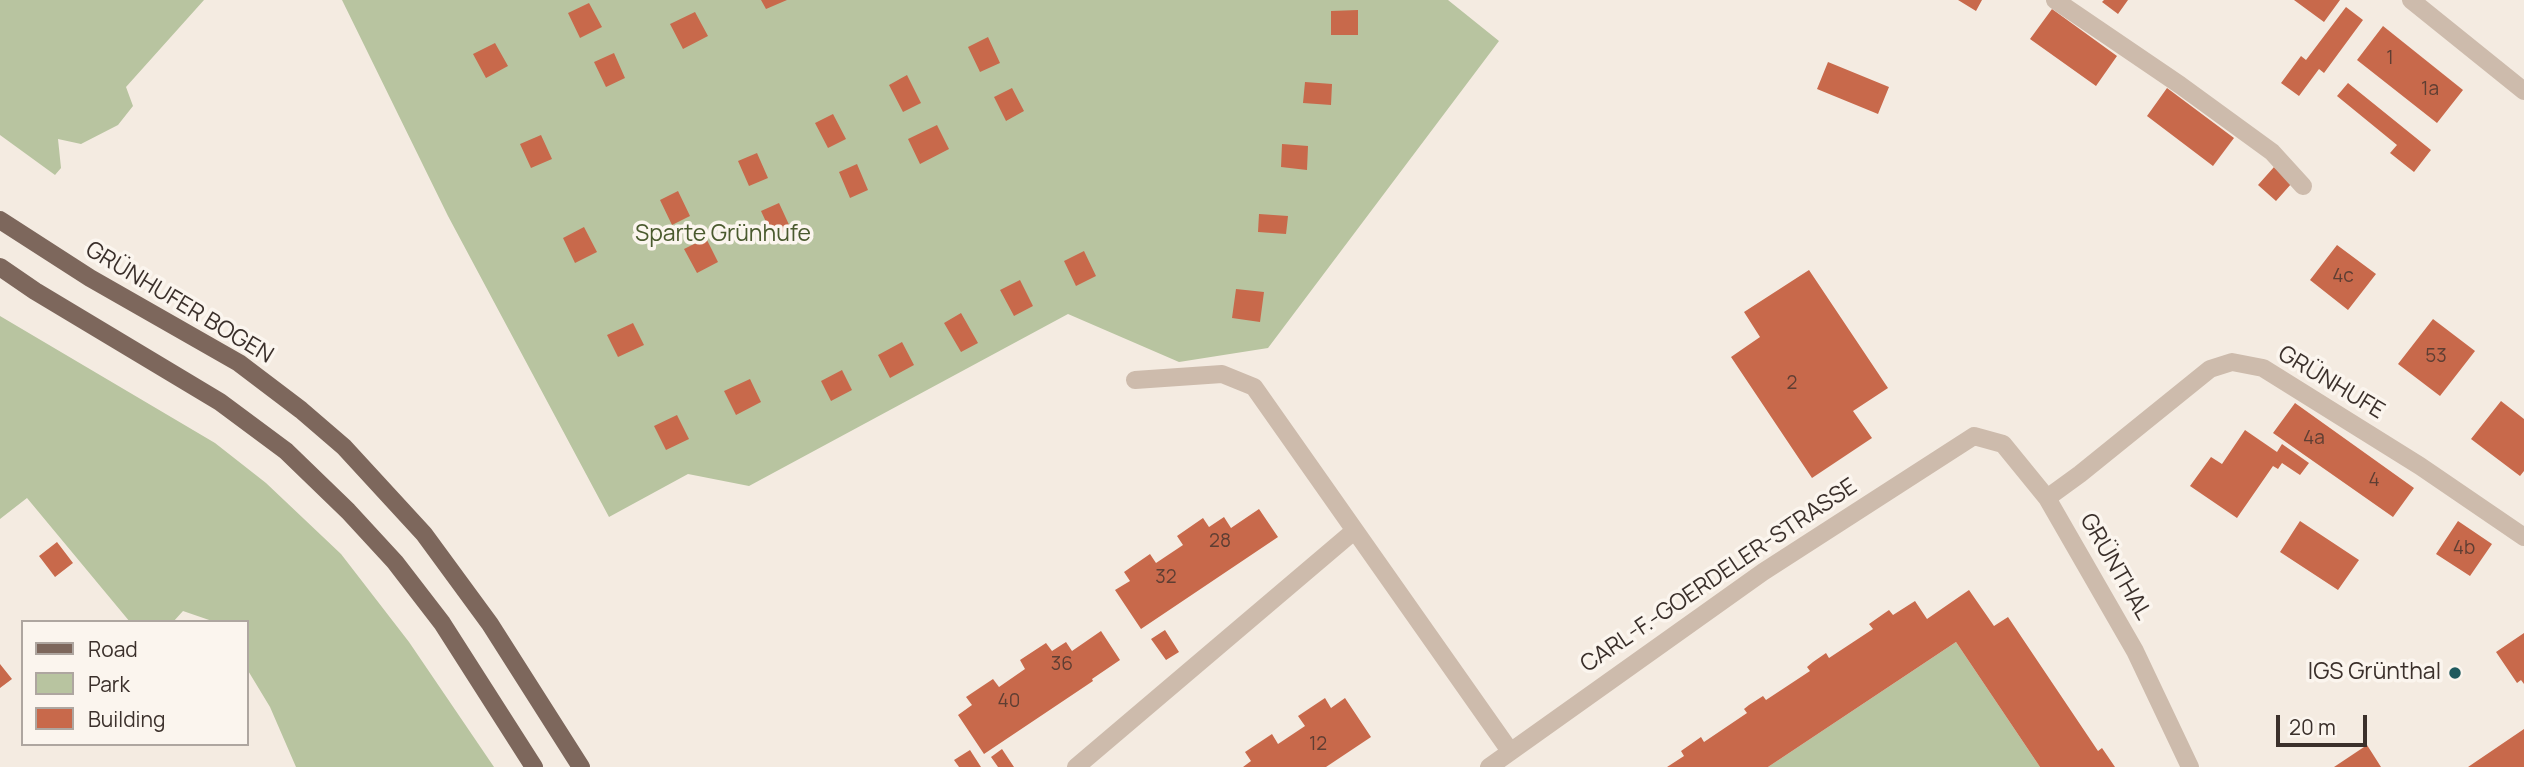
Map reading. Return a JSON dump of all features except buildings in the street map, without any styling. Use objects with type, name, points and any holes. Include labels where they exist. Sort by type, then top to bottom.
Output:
[{"type":"main road","name":"GRÜNHUFER BOGEN","points":[[0,220],[90,278],[239,363],[344,447],[424,534],[490,624],[581,767]]},
{"type":"main road","points":[[0,267],[35,291],[220,402],[286,450],[395,562],[442,624],[534,767]]},
{"type":"street","points":[[2055,0],[2272,152],[2303,186]]},
{"type":"street","points":[[2411,0],[2524,91]]},
{"type":"street","name":"GRÜNHUFE","points":[[2047,498],[2210,369],[2232,362],[2263,369],[2420,466],[2524,537]]},
{"type":"street","points":[[1135,380],[1222,374],[1254,387],[1510,751]]},
{"type":"street","name":"GRÜNTHAL","points":[[1959,445],[1974,436],[2003,444],[2047,498],[2135,651],[2190,767]]},
{"type":"street","name":"CARL-F.-GOERDELER-STRASSE","points":[[1489,767],[1763,572],[1959,445]]},
{"type":"street","points":[[1076,767],[1354,531]]},
{"type":"green space","points":[[0,0],[204,0],[126,87],[133,106],[118,125],[81,144],[58,139],[61,168],[55,175],[0,135]]},
{"type":"green space","name":"Sparte Grünhufe","points":[[342,0],[1448,0],[1499,41],[1268,348],[1179,362],[1068,314],[749,486],[688,474],[609,517],[448,216]]},
{"type":"green space","points":[[0,316],[215,443],[266,483],[341,554],[409,642],[494,767],[296,767],[270,707],[248,671],[248,620],[209,620],[183,611],[175,620],[128,620],[27,498],[0,519]]},
{"type":"green space","points":[[1956,642],[2040,767],[1768,767]]},
{"type":"place","name":"IGS Grünthal","points":[[2455,673]]}]
